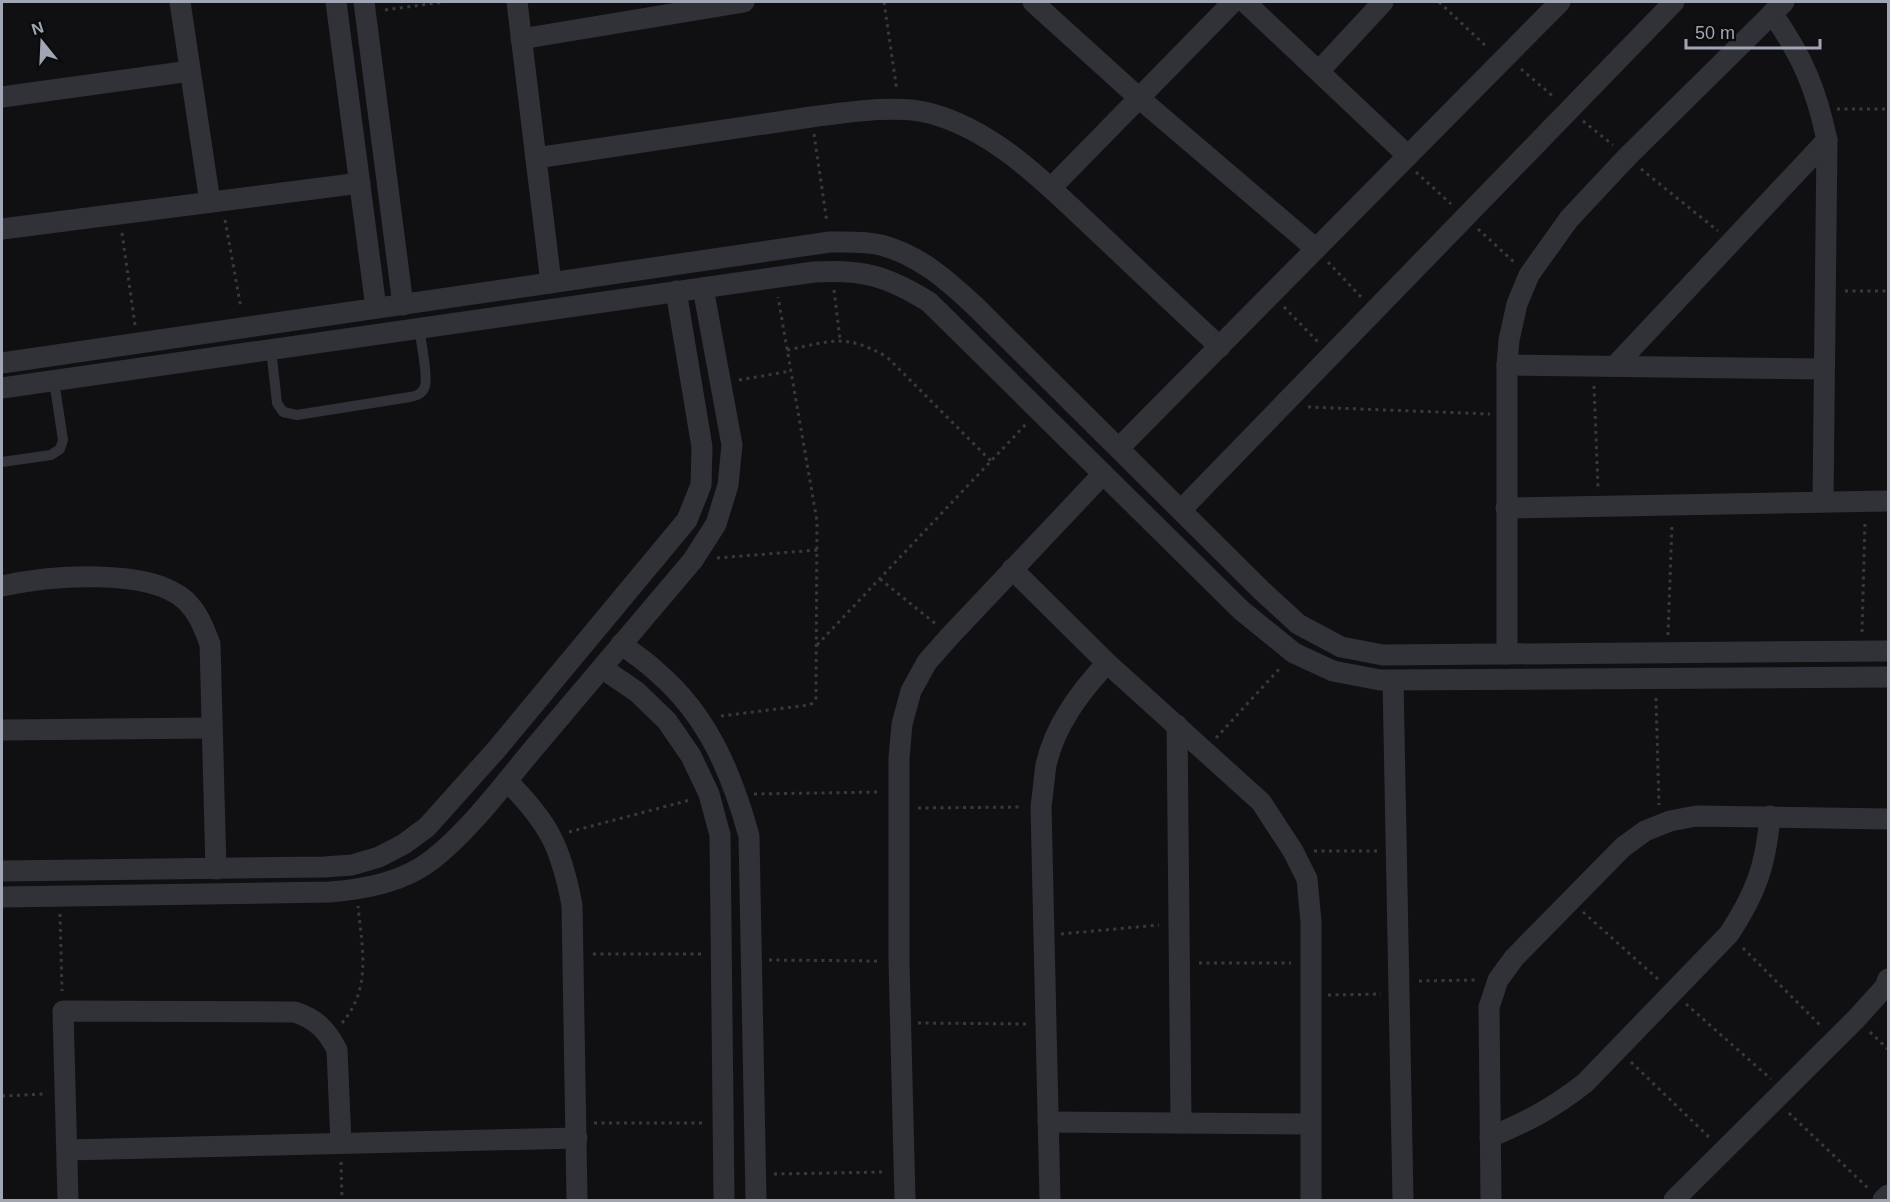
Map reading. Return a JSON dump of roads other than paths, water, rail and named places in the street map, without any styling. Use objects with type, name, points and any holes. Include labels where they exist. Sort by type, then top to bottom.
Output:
[{"type":"street","points":[[180,2],[190,71],[216,201]]},
{"type":"street","points":[[336,2],[376,309]]},
{"type":"street","points":[[517,2],[551,283]]},
{"type":"street","points":[[521,39],[744,2]]},
{"type":"street","points":[[1033,2],[1139,98],[1316,249]]},
{"type":"street","points":[[1051,188],[1233,2]]},
{"type":"street","points":[[1245,2],[1408,156]]},
{"type":"street","points":[[1319,72],[1383,2]]},
{"type":"street","points":[[1119,448],[1560,2]]},
{"type":"street","points":[[1181,510],[1674,2]]},
{"type":"street","points":[[364,7],[403,305]]},
{"type":"street","points":[[1507,654],[1507,365],[1509,340],[1517,304],[1529,276],[1569,219],[1627,157],[1778,7],[1808,73],[1827,140],[1823,502]]},
{"type":"street","points":[[2,97],[190,71]]},
{"type":"street","points":[[536,158],[811,117],[900,110],[927,112],[962,125],[995,142],[1051,188],[1220,347]]},
{"type":"street","points":[[1615,366],[1827,140]]},
{"type":"street","points":[[2,229],[360,183]]},
{"type":"street","points":[[2,363],[830,243],[880,245],[912,257],[945,278],[1298,624],[1341,647],[1383,655],[1888,651]]},
{"type":"street","points":[[2,388],[676,291],[844,270],[874,275],[903,286],[929,302],[1241,610],[1294,653],[1333,671],[1380,680],[1888,677]]},
{"type":"street","points":[[2,897],[319,892],[356,889],[401,878],[432,860],[458,836],[507,781],[693,560],[716,524],[728,485],[732,445],[703,288]]},
{"type":"street","points":[[2,871],[352,865],[379,857],[404,844],[427,827],[496,750],[687,520],[701,485],[702,447],[676,291]]},
{"type":"street","points":[[954,327],[975,306]]},
{"type":"street","points":[[1507,365],[1824,369]]},
{"type":"street","points":[[905,1200],[899,961],[898,800],[902,724],[911,692],[927,662],[1103,474]]},
{"type":"street","points":[[1506,508],[1888,501]]},
{"type":"street","points":[[1012,569],[1107,663],[1261,802],[1293,851],[1307,879],[1311,922],[1311,1200]]},
{"type":"street","points":[[2,586],[27,580],[75,577],[139,579],[164,586],[185,600],[201,620],[210,644],[216,869]]},
{"type":"street","points":[[621,644],[659,673],[699,719],[717,747],[737,794],[749,836],[756,1200]]},
{"type":"street","points":[[1050,1200],[1041,806],[1047,763],[1060,726],[1080,692],[1107,663]]},
{"type":"street","points":[[602,668],[637,692],[667,721],[691,756],[709,794],[720,835],[724,1200]]},
{"type":"street","points":[[1393,680],[1403,1200]]},
{"type":"street","points":[[1178,726],[1180,1123]]},
{"type":"street","points":[[2,730],[212,728]]},
{"type":"street","points":[[507,781],[532,807],[552,837],[567,879],[572,905],[577,1200]]},
{"type":"street","points":[[1491,1200],[1489,1007],[1498,980],[1514,958],[1623,847],[1645,831],[1670,821],[1696,816],[1888,819]]},
{"type":"street","points":[[1490,1137],[1526,1123],[1558,1104],[1585,1083],[1729,934],[1746,908],[1759,879],[1767,848],[1770,816]]},
{"type":"street","points":[[1674,1200],[1856,1019],[1885,987],[1888,979]]},
{"type":"street","points":[[68,1200],[63,1011],[295,1012],[309,1017],[321,1025],[337,1050],[341,1143]]},
{"type":"street","points":[[1048,1122],[1311,1124]]},
{"type":"street","points":[[67,1150],[341,1143],[577,1131]]},
{"type":"lane","points":[[271,350],[277,403],[283,412],[297,415],[420,394],[426,380],[419,328]]},
{"type":"lane","points":[[2,462],[51,455],[60,449],[63,440],[54,381]]}]
